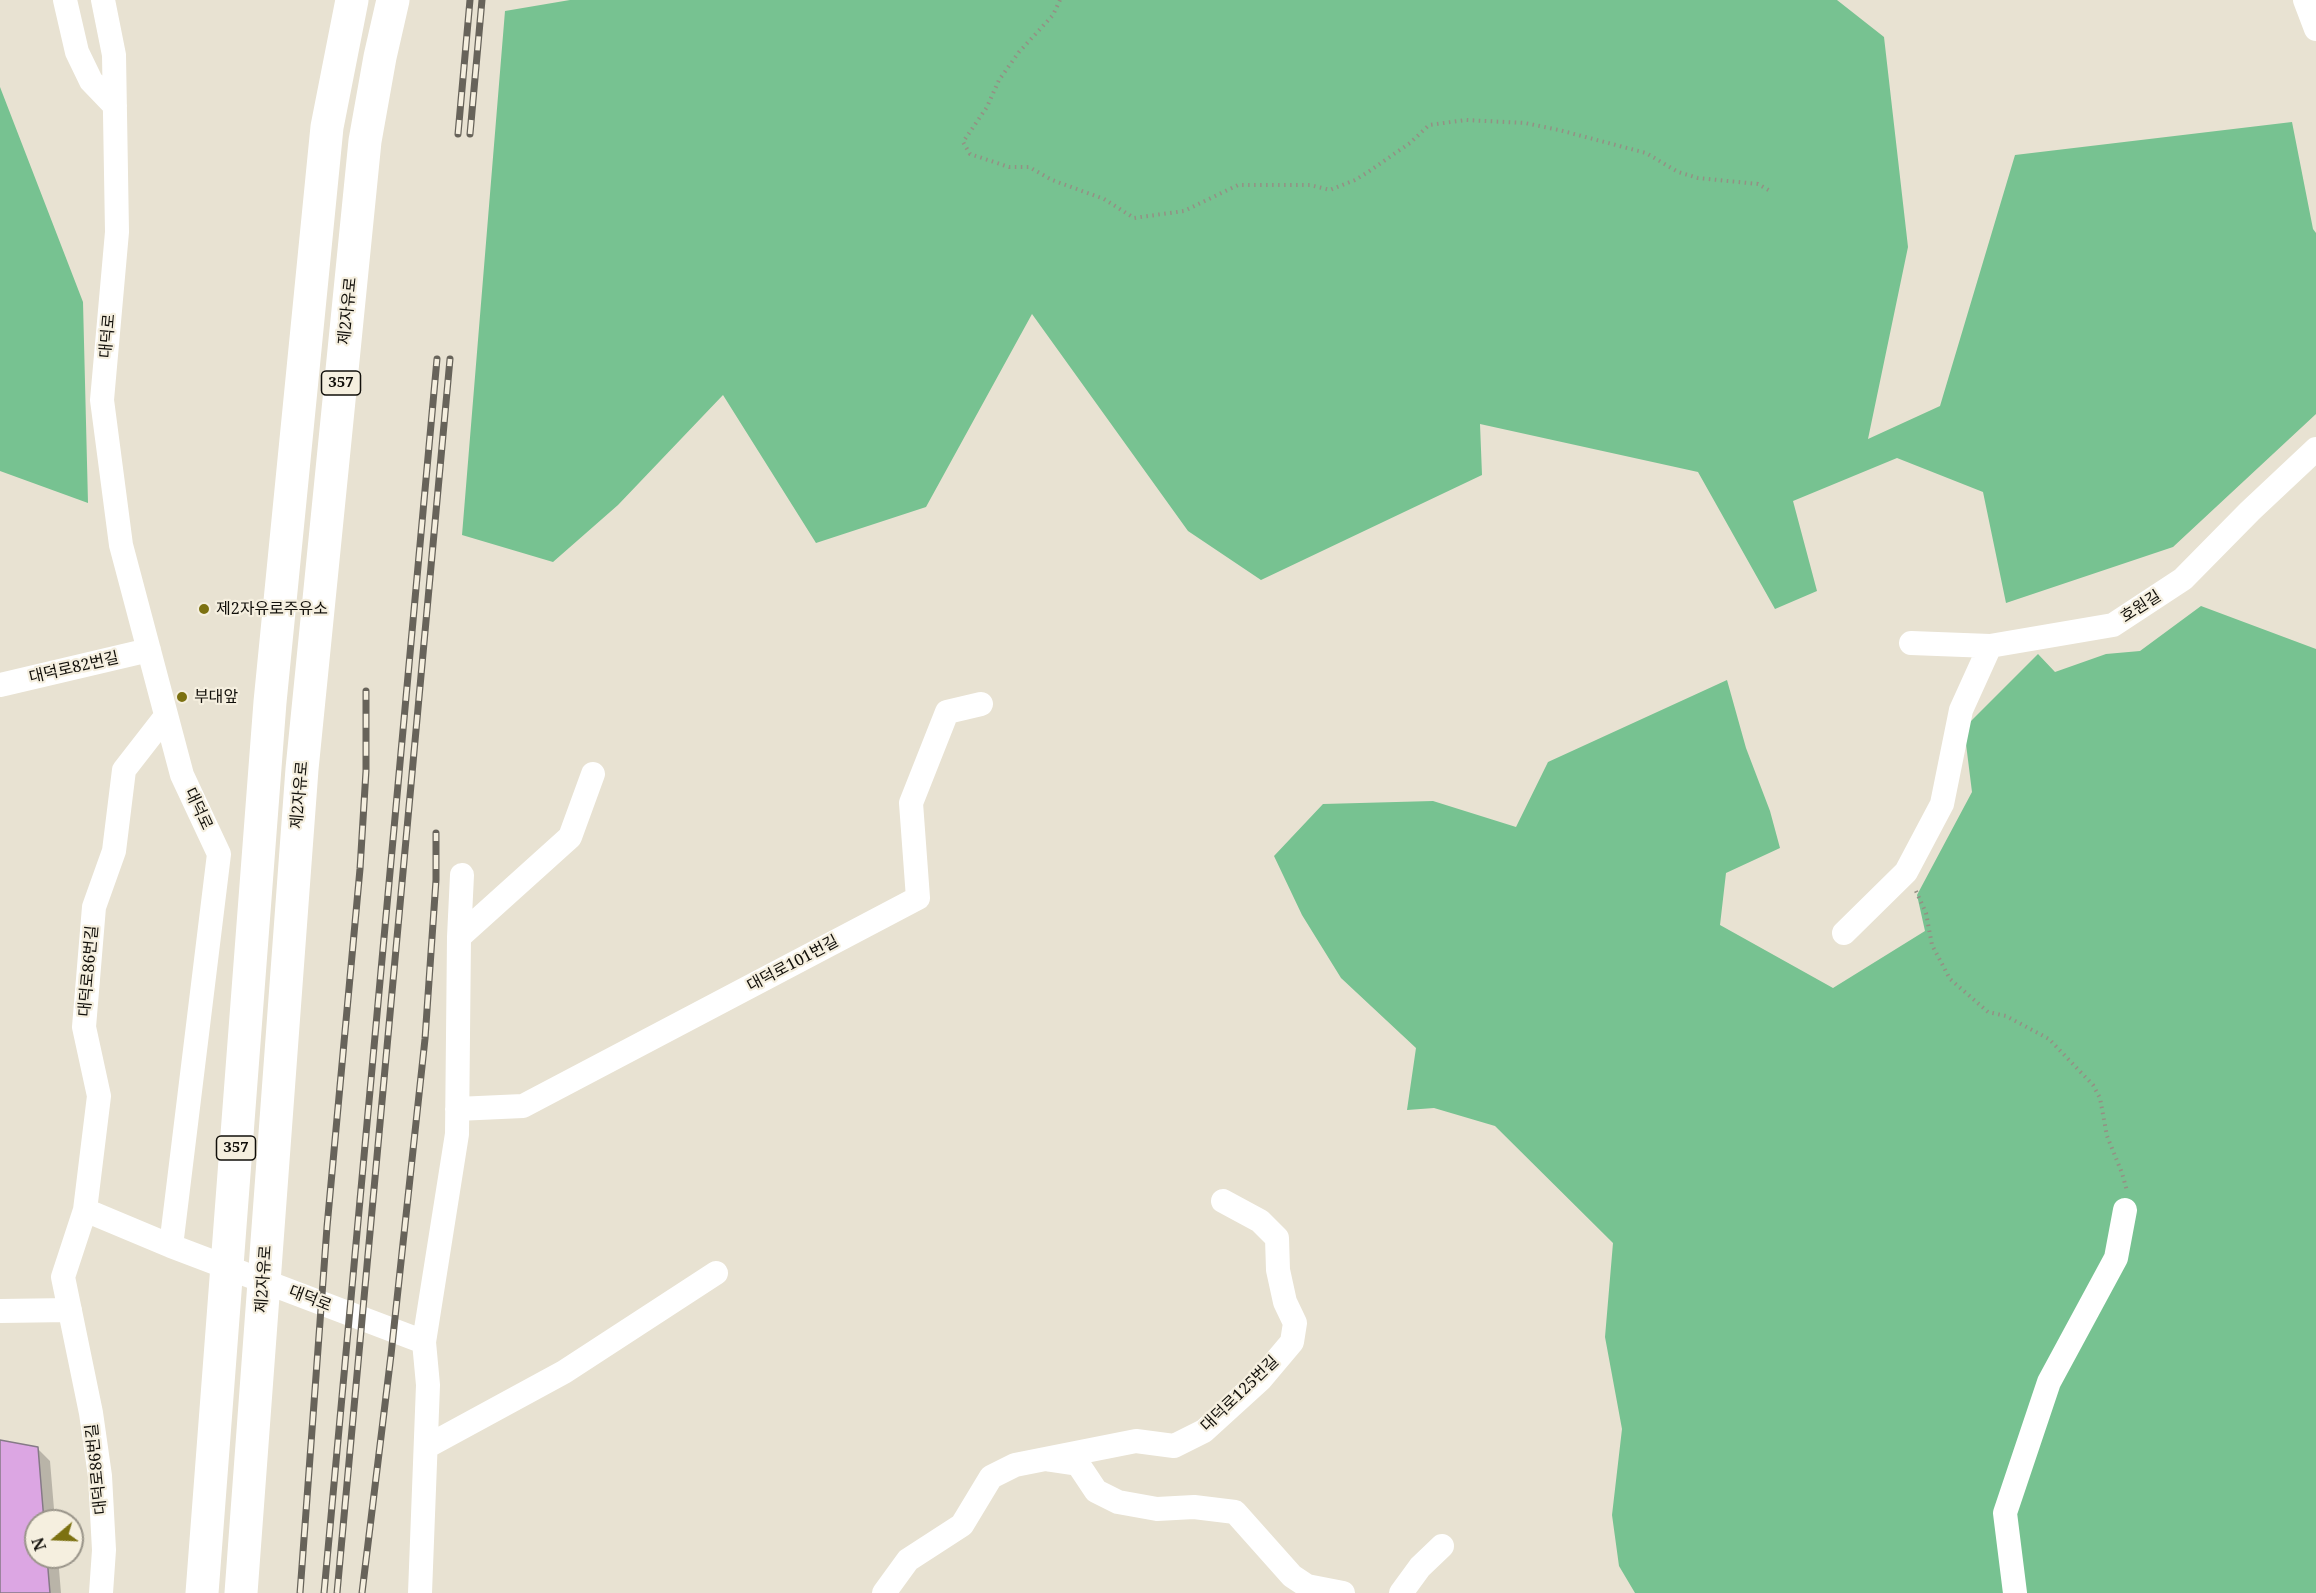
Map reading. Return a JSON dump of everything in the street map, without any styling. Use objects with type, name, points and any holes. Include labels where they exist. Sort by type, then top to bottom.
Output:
[{"type":"highway","name":"357","points":[[202,1593],[270,702],[327,127],[352,0]]},
{"type":"highway","name":"제2자유로","points":[[241,1593],[302,769],[365,141],[393,0]]},
{"type":"street","points":[[65,0],[77,52],[91,81],[115,106]]},
{"type":"street","name":"대덕로","points":[[103,0],[114,55],[117,232],[102,400],[121,545],[182,775],[219,854],[171,1246],[424,1342]]},
{"type":"street","points":[[2305,0],[2316,28]]},
{"type":"street","name":"호원길","points":[[1911,644],[1990,646],[2114,625],[2183,579],[2316,449]]},
{"type":"street","points":[[1844,933],[1906,872],[1942,804],[1961,710],[1990,646]]},
{"type":"street","name":"대덕로82번길","points":[[0,685],[149,651]]},
{"type":"street","name":"대덕로101번길","points":[[457,1109],[523,1106],[918,898],[911,803],[947,712],[981,704]]},
{"type":"street","name":"대덕로86번길","points":[[101,1593],[104,1550],[100,1476],[91,1413],[63,1277],[85,1210],[99,1096],[84,1027],[94,908],[114,851],[124,770],[166,716]]},
{"type":"street","points":[[459,937],[570,837],[593,774]]},
{"type":"street","points":[[420,1593],[428,1385],[424,1342],[457,1134],[459,937],[462,875]]},
{"type":"street","name":"대덕로125번길","points":[[884,1593],[908,1560],[934,1541],[962,1525],[991,1477],[1015,1465],[1136,1441],[1174,1446],[1204,1431],[1260,1380],[1292,1342],[1295,1323],[1285,1302],[1278,1270],[1277,1238],[1260,1221],[1223,1201]]},
{"type":"street","points":[[85,1210],[171,1246]]},
{"type":"street","points":[[2015,1593],[2006,1513],[2049,1382],[2116,1258],[2125,1210]]},
{"type":"street","points":[[426,1447],[564,1372],[716,1273]]},
{"type":"street","points":[[0,1311],[70,1310]]},
{"type":"street","name":"대덕로125번길","points":[[1049,1460],[1078,1464],[1096,1491],[1118,1502],[1157,1509],[1194,1508],[1235,1512],[1292,1576],[1307,1586],[1343,1593]]},
{"type":"street","points":[[1401,1593],[1420,1567],[1442,1546]]},
{"type":"path","points":[[1060,0],[1053,15],[1019,52],[999,80],[987,107],[963,142],[970,154],[1009,167],[1029,167],[1052,180],[1104,199],[1134,218],[1184,211],[1238,185],[1310,185],[1330,190],[1356,180],[1410,143],[1429,125],[1466,120],[1525,123],[1559,130],[1646,153],[1678,172],[1698,178],[1758,184],[1770,191]]},
{"type":"path","points":[[1906,872],[1926,914],[1932,945],[1950,979],[1988,1012],[2006,1016],[2049,1039],[2093,1085],[2100,1098],[2107,1136],[2127,1191],[2125,1210]]},
{"type":"green space","points":[[570,0],[1837,0],[1884,37],[1908,247],[1868,439],[1940,406],[2015,155],[2292,122],[2313,229],[2316,233],[2316,414],[2173,547],[2006,603],[1983,492],[1897,458],[1793,501],[1817,591],[1775,609],[1698,472],[1480,424],[1482,475],[1261,580],[1188,531],[1032,314],[926,507],[816,543],[723,395],[618,505],[553,562],[462,535],[505,11]]},
{"type":"green space","points":[[0,87],[83,302],[88,503],[0,471]]},
{"type":"green space","points":[[2201,606],[2316,649],[2316,1593],[1635,1593],[1619,1566],[1612,1515],[1622,1429],[1605,1337],[1613,1243],[1495,1126],[1434,1108],[1407,1110],[1416,1048],[1341,978],[1302,915],[1274,856],[1323,804],[1433,801],[1516,827],[1548,762],[1727,680],[1746,748],[1770,811],[1780,848],[1726,873],[1720,925],[1833,988],[1925,931],[1917,895],[1972,792],[1964,728],[2038,654],[2055,672],[2106,654],[2140,651]]},
{"type":"building","points":[[0,1440],[38,1447],[43,1509],[24,1509],[24,1569],[48,1569],[50,1593],[0,1593]]},
{"type":"railway","points":[[458,134],[470,0]]},
{"type":"railway","points":[[470,134],[482,0]]},
{"type":"railway","points":[[324,1593],[437,359]]},
{"type":"railway","points":[[337,1593],[450,359]]},
{"type":"railway","points":[[300,1593],[327,1227],[360,869],[366,771],[366,691]]},
{"type":"railway","points":[[362,1593],[391,1355],[425,1039],[436,880],[436,833]]},
{"type":"place","name":"제2자유로주유소","points":[[204,609]]},
{"type":"place","name":"부대앞","points":[[182,697]]}]
